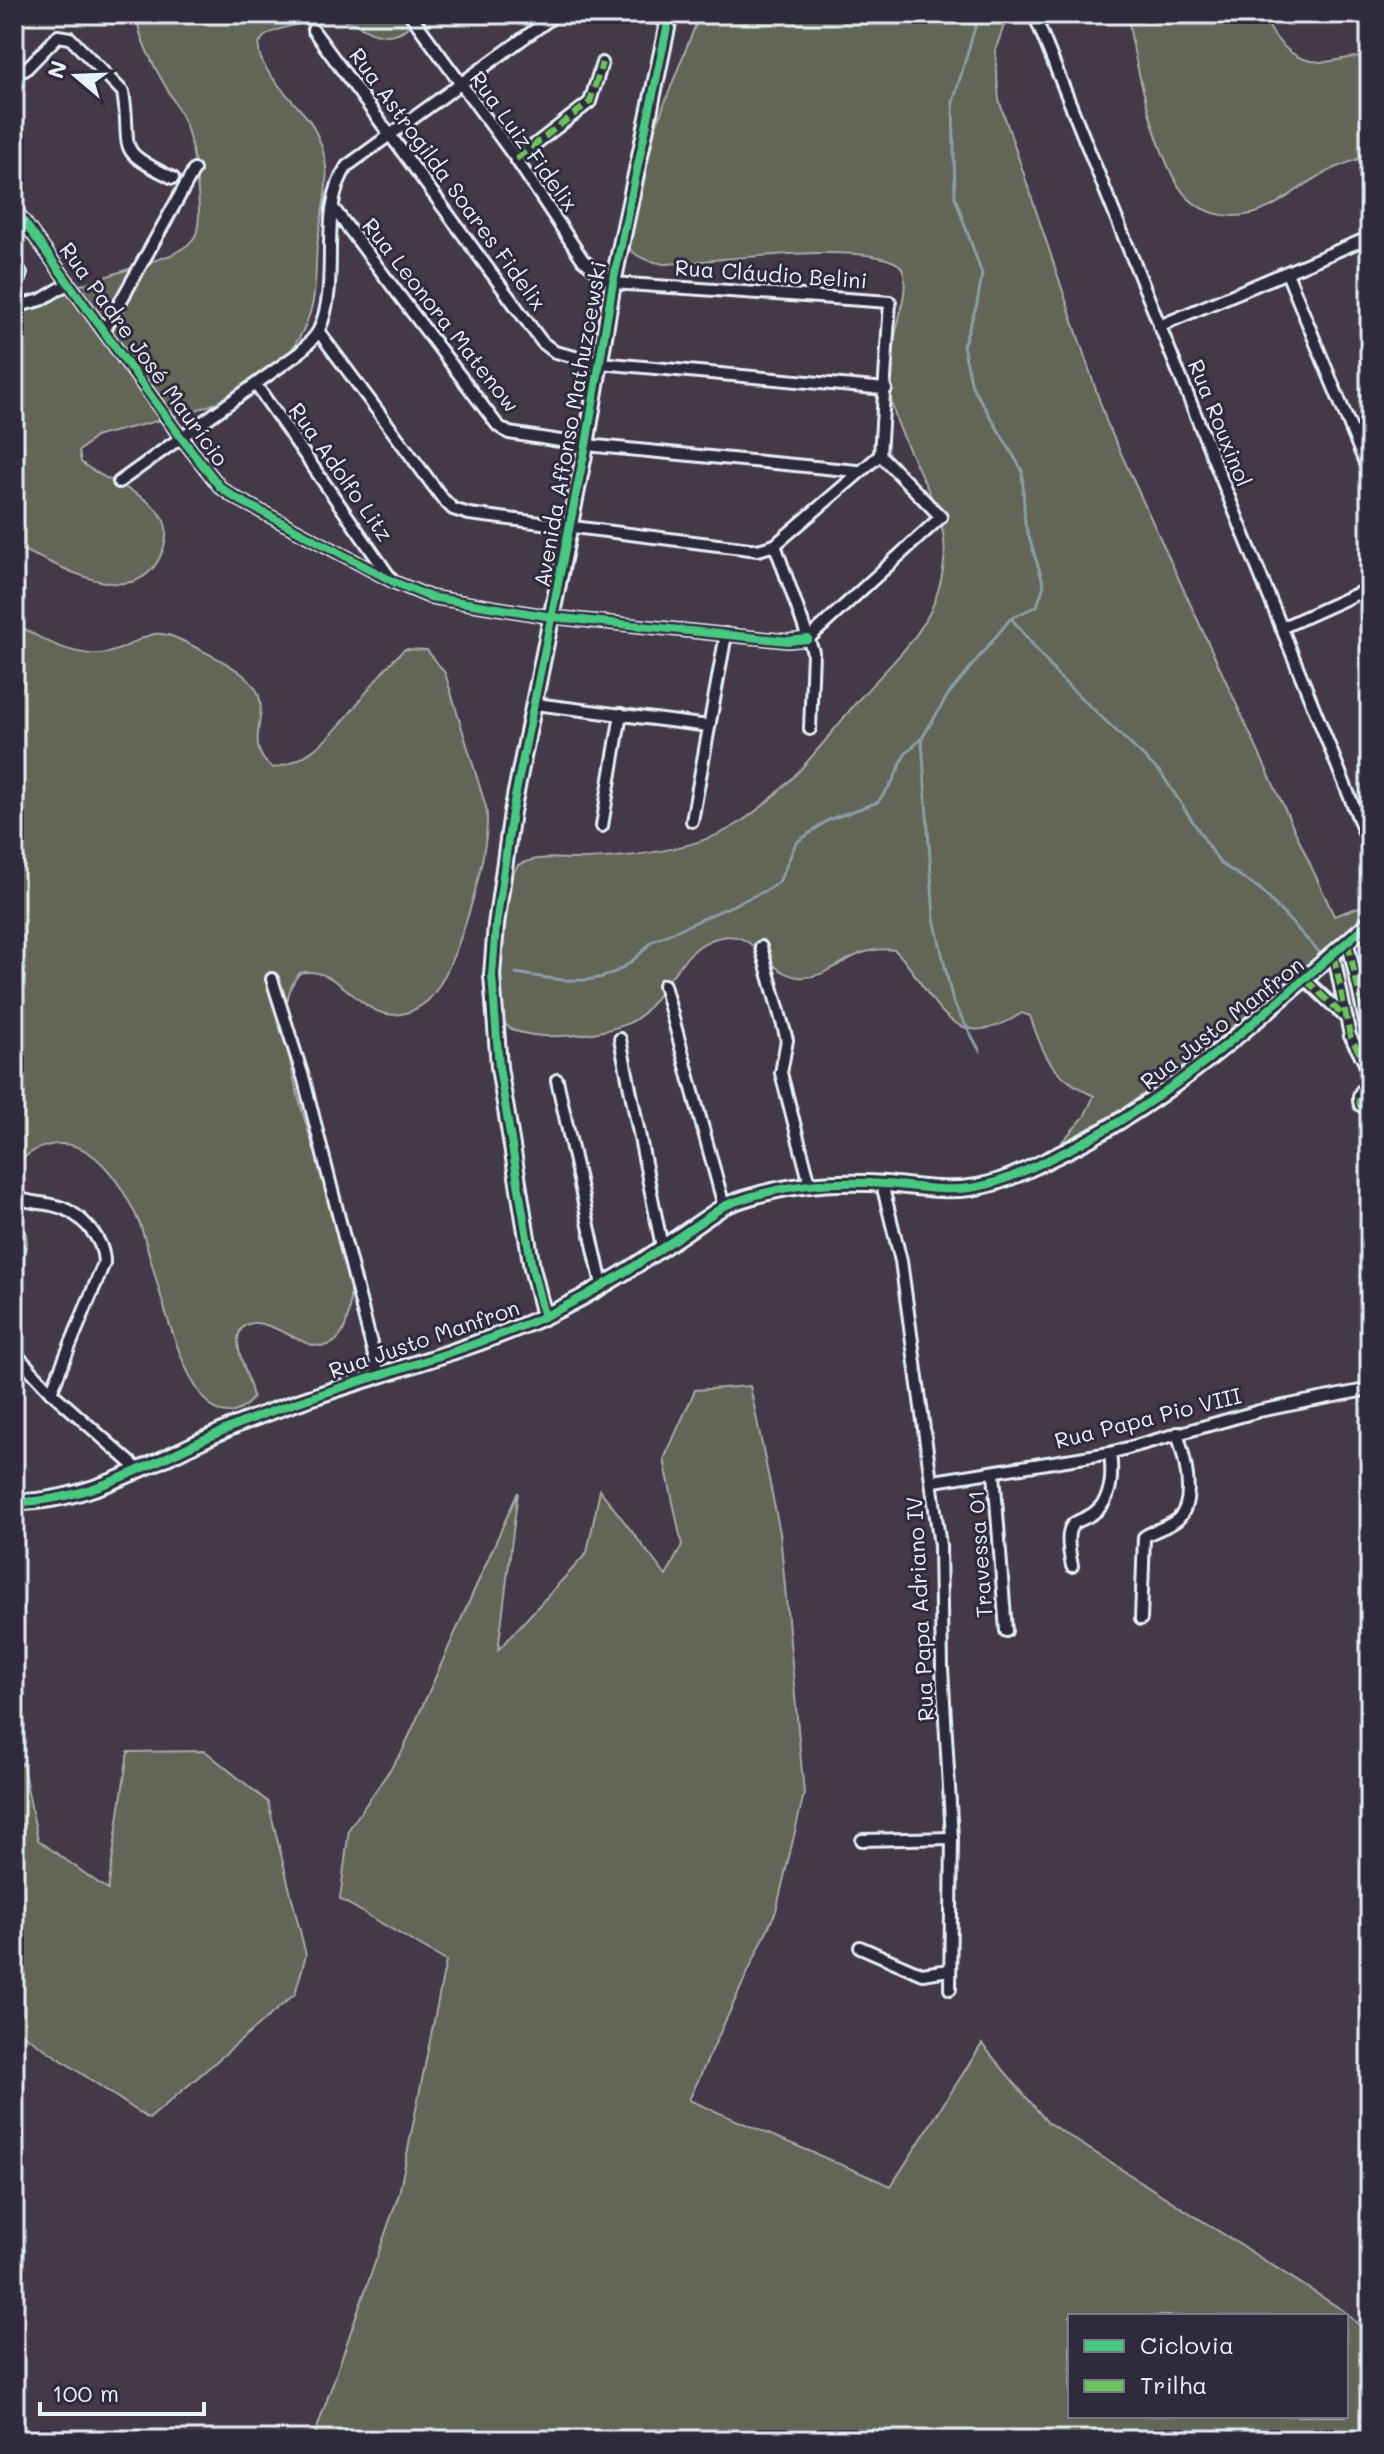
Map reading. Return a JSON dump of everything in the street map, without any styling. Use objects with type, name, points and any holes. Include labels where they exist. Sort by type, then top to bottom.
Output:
[{"type":"main road","name":"Avenida Affonso Mathuzcewski","points":[[544,1316],[532,1268],[499,1067],[492,975],[512,812],[586,445],[613,283],[669,17]]},
{"type":"main road","name":"Rua Justo Manfron","points":[[14,1502],[63,1497],[139,1470],[247,1421],[544,1316],[602,1285],[724,1206],[765,1192],[810,1184],[969,1188],[1006,1179],[1078,1145],[1177,1086],[1306,980],[1370,922]]},
{"type":"street","name":"Rua Luiz Fidelix","points":[[410,14],[516,159],[583,260],[613,283]]},
{"type":"street","points":[[119,482],[299,353],[319,332],[325,307],[338,185],[347,166],[557,14]]},
{"type":"street","points":[[639,14],[669,17]]},
{"type":"street","name":"Rua Rouxinol","points":[[1034,14],[1370,847]]},
{"type":"street","name":"Rua Astrogilda Soares Fidelix","points":[[313,30],[393,134],[542,342],[555,352],[600,363],[886,389]]},
{"type":"street","points":[[14,71],[25,70],[58,36],[70,38],[123,92],[127,146],[132,155],[173,178]]},
{"type":"street","points":[[516,159],[590,102],[602,63]]},
{"type":"street","points":[[104,331],[194,170]]},
{"type":"street","name":"Rua Padre José Maurício","points":[[14,208],[180,436],[220,487],[234,497],[394,582],[430,597],[552,617],[788,641],[808,639]]},
{"type":"street","name":"Rua Leonora Matenow","points":[[334,209],[498,426],[509,433],[586,445],[857,471]]},
{"type":"street","points":[[1159,326],[1370,237]]},
{"type":"street","points":[[14,263],[21,273],[14,293]]},
{"type":"street","points":[[1287,273],[1370,475]]},
{"type":"street","points":[[14,307],[41,300],[69,283]]},
{"type":"street","name":"Rua Cláudio Belini","points":[[613,283],[890,302],[880,455]]},
{"type":"street","points":[[319,332],[453,509],[569,529],[758,550],[775,545],[857,471],[880,455],[941,517],[808,639]]},
{"type":"street","name":"Rua Adolfo Litz","points":[[256,385],[394,582]]},
{"type":"street","points":[[775,545],[814,660],[810,729]]},
{"type":"street","points":[[1281,628],[1370,588]]},
{"type":"street","points":[[692,821],[726,634]]},
{"type":"street","points":[[535,704],[709,726]]},
{"type":"street","points":[[602,826],[621,714]]},
{"type":"street","points":[[1348,943],[1368,1019],[1369,1047],[1365,1063]]},
{"type":"street","points":[[761,947],[787,1040],[781,1073],[810,1184]]},
{"type":"street","points":[[1334,956],[1354,1048],[1365,1063],[1370,1086],[1360,1092],[1359,1100],[1370,1111]]},
{"type":"street","points":[[272,979],[308,1096],[379,1375]]},
{"type":"street","points":[[1306,980],[1347,1021]]},
{"type":"street","points":[[664,985],[724,1206]]},
{"type":"street","points":[[1347,1021],[1368,1019]]},
{"type":"street","points":[[620,1039],[662,1247]]},
{"type":"street","points":[[557,1080],[602,1285]]},
{"type":"street","name":"Rua Papa Adriano IV","points":[[882,1184],[901,1261],[915,1378],[934,1481],[940,1546],[942,1668],[952,1838],[950,1989]]},
{"type":"street","points":[[14,1196],[36,1204],[55,1205],[98,1234],[104,1247],[104,1263],[51,1392]]},
{"type":"street","points":[[14,1352],[51,1392],[139,1470]]},
{"type":"street","name":"Rua Papa Pio VIII","points":[[934,1481],[1110,1453],[1297,1402],[1370,1389]]},
{"type":"street","points":[[1141,1619],[1144,1537],[1177,1520],[1183,1512],[1188,1471],[1177,1433]]},
{"type":"street","points":[[1072,1566],[1067,1542],[1070,1529],[1077,1519],[1104,1503],[1110,1488],[1110,1453]]},
{"type":"street","name":"Travessa 01","points":[[994,1473],[1006,1631]]},
{"type":"street","points":[[862,1840],[952,1838]]},
{"type":"street","points":[[860,1947],[922,1974],[949,1970]]},
{"type":"green space","points":[[136,14],[424,14],[406,29],[394,34],[374,33],[336,19],[288,27],[262,39],[259,48],[267,70],[311,123],[324,155],[325,198],[310,313],[296,344],[275,368],[250,387],[190,412],[95,437],[79,451],[81,462],[90,469],[135,493],[155,508],[166,527],[159,559],[146,575],[129,582],[110,583],[69,571],[14,547],[14,307],[171,255],[187,245],[197,231],[198,192],[187,131],[149,56]]},
{"type":"green space","points":[[700,14],[1008,14],[995,51],[999,100],[1107,423],[1334,916],[1370,903],[1370,913],[1221,1037],[1143,1095],[1060,1144],[1084,1117],[1094,1096],[1068,1081],[1052,1065],[1030,1016],[1022,1013],[997,1026],[976,1030],[959,1025],[933,1001],[895,950],[866,952],[822,973],[798,977],[778,968],[744,940],[721,937],[707,942],[685,959],[639,1017],[612,1029],[572,1036],[531,1035],[505,1024],[497,1009],[496,980],[504,908],[518,865],[542,859],[603,858],[663,851],[702,841],[736,825],[786,785],[906,648],[931,610],[943,572],[943,533],[930,493],[895,415],[890,395],[889,363],[905,283],[898,264],[879,257],[820,253],[663,264],[641,257],[630,249],[627,233],[641,172]]},
{"type":"green space","points":[[1128,14],[1263,14],[1281,44],[1298,57],[1319,62],[1355,57],[1370,59],[1370,154],[1330,170],[1261,211],[1234,216],[1201,208],[1177,184],[1157,138],[1141,83]]},
{"type":"green space","points":[[1370,411],[1370,470],[1361,448],[1358,427],[1364,412]]},
{"type":"green space","points":[[14,621],[35,635],[73,651],[111,652],[146,636],[162,634],[173,636],[221,660],[247,678],[259,695],[259,749],[263,759],[273,768],[295,761],[331,735],[405,649],[427,650],[445,673],[486,807],[484,849],[470,909],[449,967],[426,1002],[397,1015],[386,1014],[364,1004],[335,981],[313,972],[300,973],[288,997],[286,1029],[292,1068],[347,1258],[350,1285],[348,1317],[336,1341],[325,1346],[309,1344],[261,1324],[244,1326],[239,1334],[239,1349],[253,1398],[231,1413],[211,1406],[194,1383],[165,1311],[139,1222],[109,1171],[87,1152],[61,1144],[35,1150],[14,1168]]},
{"type":"green space","points":[[14,1210],[27,1239],[24,1254],[14,1268]]},
{"type":"green space","points":[[750,1386],[780,1533],[804,1794],[776,1911],[689,2100],[891,2186],[982,2044],[1047,2122],[1347,2314],[1068,2314],[1068,2418],[1348,2418],[1348,2315],[1370,2335],[1370,2440],[313,2440],[399,2194],[446,1961],[340,1899],[349,1829],[402,1752],[518,1492],[498,1650],[587,1553],[600,1490],[666,1576],[682,1545],[664,1459],[695,1390]]},
{"type":"green space","points":[[205,1751],[268,1802],[306,1955],[295,1994],[149,2119],[14,2028],[14,1762],[22,1763],[38,1840],[108,1890],[128,1752]]},
{"type":"waterway","points":[[516,973],[573,980],[605,976],[636,958],[651,942],[779,882],[796,843],[828,820],[878,802],[893,781],[905,754],[922,738],[948,695],[1011,618],[1037,606],[1044,585],[1025,524],[1022,470],[972,386],[963,346],[977,304],[982,274],[955,197],[953,102],[979,14]]},
{"type":"waterway","points":[[1011,618],[1058,676],[1161,773],[1220,863],[1260,889],[1320,953]]},
{"type":"waterway","points":[[922,741],[934,918],[953,1002],[980,1051]]},
{"type":"marked path","points":[[516,159],[590,102],[602,63]]},
{"type":"marked path","points":[[14,263],[21,273],[14,293]]},
{"type":"marked path","points":[[1348,943],[1369,1039],[1365,1063]]},
{"type":"marked path","points":[[1334,956],[1350,1036],[1365,1063],[1369,1086]]},
{"type":"marked path","points":[[1306,980],[1347,1019]]},
{"type":"marked path","points":[[1370,1086],[1360,1093],[1359,1099],[1360,1105],[1370,1111]]},
{"type":"cycle path","points":[[544,1316],[532,1268],[499,1067],[492,975],[496,925],[512,812],[586,445],[613,283],[670,14]]},
{"type":"cycle path","points":[[14,208],[180,436],[220,487],[234,497],[394,582],[430,597],[552,617],[788,641],[808,639]]},
{"type":"cycle path","points":[[14,1502],[44,1500],[104,1484],[246,1421],[507,1332],[567,1306],[658,1251],[724,1206],[744,1199],[783,1189],[823,1184],[864,1183],[959,1189],[992,1183],[1023,1171],[1098,1134],[1181,1080],[1258,1019],[1370,922]]}]
